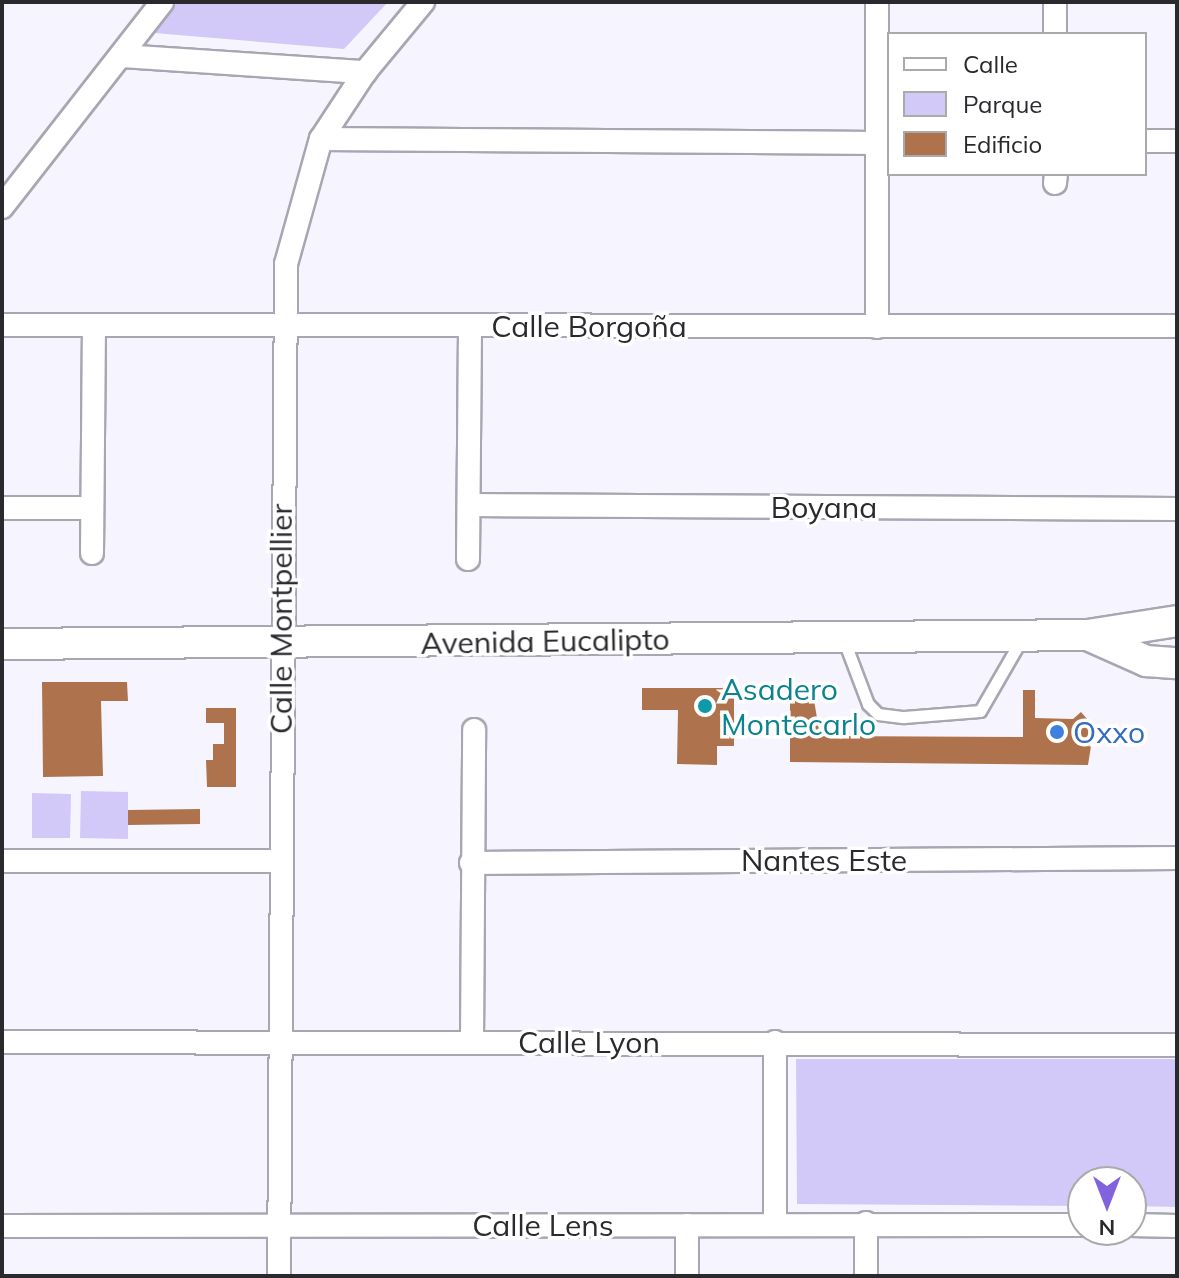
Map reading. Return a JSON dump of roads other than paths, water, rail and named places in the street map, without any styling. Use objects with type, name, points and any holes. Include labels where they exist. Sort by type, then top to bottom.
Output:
[{"type":"street","points":[[2,207],[162,2]]},
{"type":"street","name":"Calle Montpellier","points":[[279,1276],[278,861],[282,325],[286,264],[321,139],[365,72],[423,2]]},
{"type":"street","points":[[877,2],[877,327]]},
{"type":"street","points":[[1055,2],[1055,32]]},
{"type":"street","points":[[122,56],[365,72]]},
{"type":"street","points":[[321,139],[876,143]]},
{"type":"street","points":[[1147,141],[1177,141]]},
{"type":"street","name":"Calle Borgoña","points":[[2,325],[1177,326]]},
{"type":"street","points":[[92,553],[94,325]]},
{"type":"street","points":[[468,559],[471,505],[470,326]]},
{"type":"street","name":"Boyana","points":[[471,505],[1177,509]]},
{"type":"street","points":[[2,508],[92,508]]},
{"type":"street","name":"Avenida Eucalipto","points":[[2,644],[1088,635],[1177,621]]},
{"type":"street","name":"Avenida Eucalipto","points":[[1088,635],[1146,661],[1177,663]]},
{"type":"street","points":[[472,1041],[474,730]]},
{"type":"street","name":"Nantes Este","points":[[471,863],[1177,858]]},
{"type":"street","points":[[2,861],[278,861]]},
{"type":"street","name":"Calle Lyon","points":[[2,1042],[1177,1045]]},
{"type":"street","points":[[775,1042],[775,1223]]},
{"type":"street","points":[[866,1223],[866,1276]]},
{"type":"street","points":[[687,1225],[687,1276]]},
{"type":"street","name":"Calle Lens","points":[[2,1226],[1067,1225]]},
{"type":"street","points":[[1147,1225],[1177,1226]]},
{"type":"lane","points":[[843,638],[878,714],[939,717],[990,704],[1023,636]]},
{"type":"place","name":"Asadero Montecarlo","points":[[705,706]]},
{"type":"place","name":"Oxxo","points":[[1057,732]]}]
